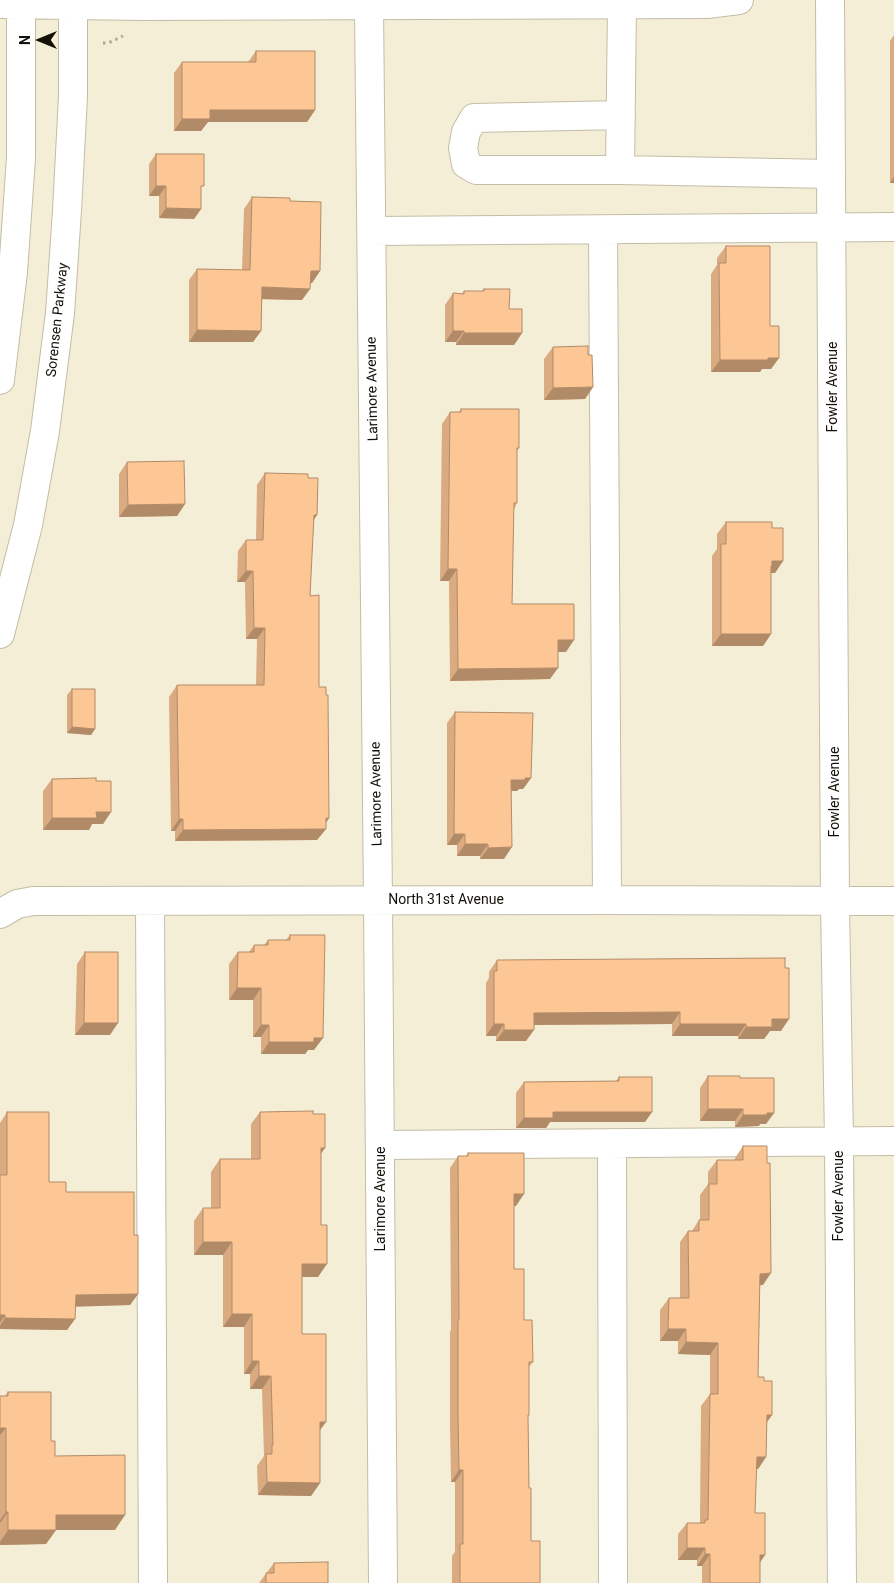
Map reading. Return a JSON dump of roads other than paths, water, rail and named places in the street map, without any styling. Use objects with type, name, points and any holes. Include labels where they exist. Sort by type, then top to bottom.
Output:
[{"type":"street","points":[[0,380],[13,272],[21,158],[14,3],[369,6],[707,4],[739,0]]},
{"type":"street","name":"Fowler Avenue","points":[[830,0],[842,1583]]},
{"type":"street","name":"Sorensen Parkway","points":[[0,634],[28,525],[45,430],[60,312],[73,96],[73,2]]},
{"type":"street","points":[[620,170],[622,4]]},
{"type":"street","name":"Larimore Avenue","points":[[369,6],[383,1583]]},
{"type":"street","points":[[621,115],[474,118],[466,132],[463,148],[466,164],[476,170],[620,170],[831,174]]},
{"type":"street","points":[[371,231],[894,227]]},
{"type":"street","points":[[603,230],[607,900]]},
{"type":"street","name":"North 31st Avenue","points":[[0,914],[17,904],[33,901],[607,900],[894,902]]},
{"type":"street","points":[[150,901],[153,1583]]},
{"type":"street","points":[[380,1145],[894,1141]]},
{"type":"street","points":[[612,1144],[613,1583]]}]
